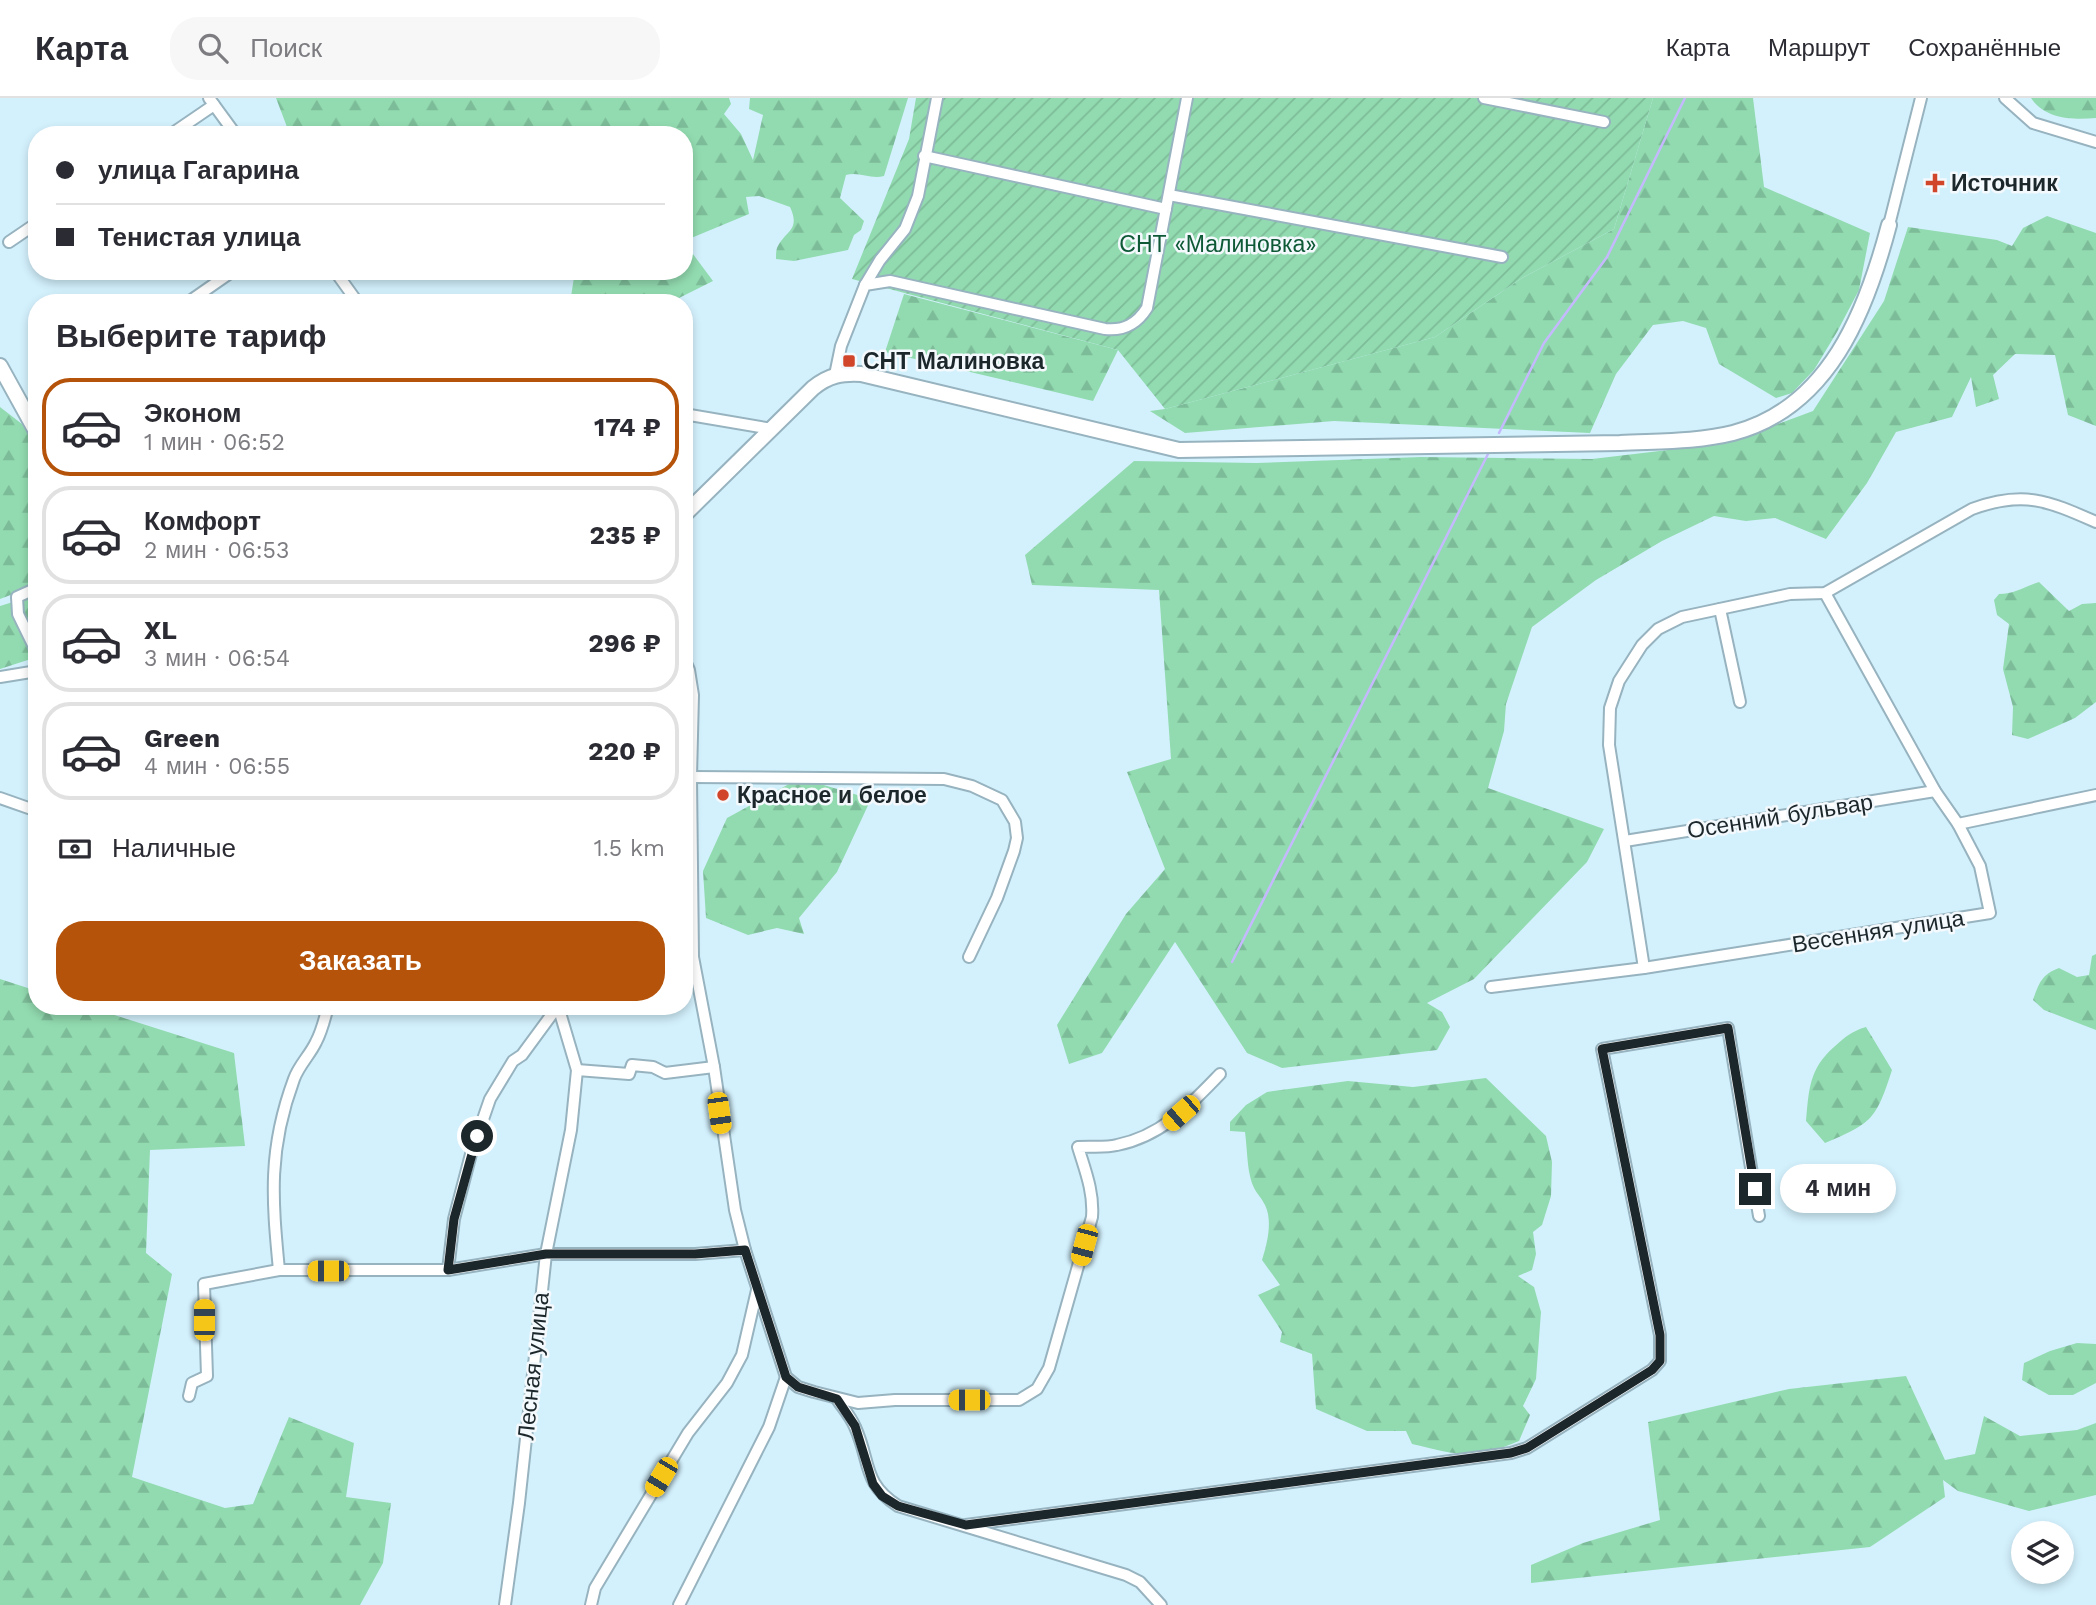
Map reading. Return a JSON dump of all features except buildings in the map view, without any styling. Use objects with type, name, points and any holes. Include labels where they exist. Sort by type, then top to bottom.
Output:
[{"type":"street","points":[[835,375],[841,346],[865,285],[880,260],[905,229],[918,196],[937,98]]},
{"type":"street","points":[[865,285],[890,281],[905,283],[1078,323],[1121,329],[1141,318],[1147,308],[1187,98]]},
{"type":"street","points":[[1484,98],[1604,121]]},
{"type":"street","points":[[693,506],[813,388],[835,375],[861,374],[1179,450],[1620,443],[1732,433],[1774,416],[1797,401],[1826,372],[1850,332],[1869,293],[1921,98]]},
{"type":"street","points":[[2005,98],[2033,123],[2096,142]]},
{"type":"street","points":[[181,126],[212,102],[229,126]]},
{"type":"street","points":[[924,156],[1166,209]]},
{"type":"street","points":[[1169,195],[1502,257]]},
{"type":"street","points":[[9,242],[28,229]]},
{"type":"street","points":[[200,294],[220,280]]},
{"type":"street","points":[[0,366],[28,417]]},
{"type":"street","points":[[693,416],[772,429]]},
{"type":"street","points":[[1644,968],[1609,745],[1609,708],[1619,681],[1642,645],[1658,629],[1682,617],[1790,594],[1825,593],[1972,509],[1996,500],[2028,498],[2096,522]]},
{"type":"street","points":[[28,592],[17,597],[18,614],[28,635]]},
{"type":"street","name":"Весенняя улица","points":[[1491,987],[1644,968],[1990,913],[1980,866],[1958,824],[1935,791],[1825,593]]},
{"type":"street","points":[[1720,609],[1740,702]]},
{"type":"street","points":[[0,677],[28,672]]},
{"type":"street","points":[[693,777],[944,779],[972,786],[1002,800],[1016,822],[1016,844],[997,898],[969,957]]},
{"type":"street","name":"Осенний бульвар","points":[[1625,841],[1935,791]]},
{"type":"street","points":[[1958,824],[2096,795]]},
{"type":"street","points":[[0,798],[28,808]]},
{"type":"street","points":[[693,968],[713,1067],[731,1194],[745,1250],[786,1377],[798,1387],[837,1399],[858,1402],[1019,1400],[1037,1389],[1049,1368],[1092,1217],[1090,1185],[1078,1147],[1115,1146],[1150,1135],[1177,1116],[1220,1074]]},
{"type":"street","points":[[279,1270],[273,1205],[273,1167],[283,1109],[296,1073],[316,1042],[325,1015]]},
{"type":"street","points":[[448,1270],[454,1219],[471,1154],[490,1099],[513,1060],[522,1055],[551,1015]]},
{"type":"street","name":"Лесная улица","points":[[505,1605],[546,1254],[571,1130],[577,1070],[561,1015]]},
{"type":"street","points":[[966,1525],[1511,1453],[1527,1448],[1652,1370],[1660,1361],[1661,1351],[1657,1317],[1602,1049],[1728,1028],[1759,1216]]},
{"type":"street","points":[[577,1070],[629,1074],[632,1065],[653,1067],[665,1073],[713,1067]]},
{"type":"street","points":[[189,1396],[192,1383],[207,1376],[204,1284],[279,1270],[448,1270],[546,1254],[695,1254],[745,1250]]},
{"type":"street","points":[[591,1605],[595,1588],[688,1433],[727,1383],[743,1355],[758,1287]]},
{"type":"street","points":[[679,1605],[769,1427],[786,1377]]},
{"type":"street","points":[[837,1399],[855,1426],[873,1484],[882,1496],[898,1506],[1126,1575],[1140,1582],[1161,1605]]},
{"type":"green space","points":[[276,98],[729,98],[731,104],[724,114],[741,134],[753,160],[763,115],[749,109],[750,98],[908,98],[884,176],[846,175],[840,198],[864,221],[848,250],[794,261],[776,259],[780,242],[793,226],[790,207],[759,196],[746,197],[749,214],[693,237],[693,126],[287,126]]},
{"type":"green space","name":"СНТ «Малиновка»","points":[[916,98],[1653,98],[1614,229],[1522,278],[1435,337],[1165,409],[1118,350],[852,279],[909,139]]},
{"type":"green space","points":[[1653,98],[1753,98],[1764,187],[1870,233],[1859,290],[1814,370],[1792,393],[1776,398],[1719,364],[1706,328],[1683,321],[1653,325],[1616,374],[1590,433],[1334,421],[1185,433],[1150,411],[1435,337],[1522,278],[1614,229]]},
{"type":"green space","points":[[2031,98],[2096,98],[2096,118],[2060,117],[2044,110]]},
{"type":"green space","points":[[2047,216],[2096,233],[2096,426],[2068,415],[2055,355],[2015,354],[1993,375],[1999,399],[1976,407],[1971,377],[1952,417],[1896,432],[1867,483],[1826,539],[1775,518],[1746,521],[1714,516],[1662,541],[1596,580],[1532,627],[1506,704],[1504,731],[1488,788],[1604,829],[1587,862],[1474,979],[1427,1003],[1442,1012],[1450,1027],[1437,1050],[1282,1068],[1247,1053],[1175,942],[1102,1053],[1069,1064],[1057,1025],[1126,914],[1165,869],[1127,772],[1171,759],[1159,590],[1032,585],[1025,555],[1134,461],[1256,463],[1421,457],[1592,459],[1727,443],[1813,411],[1884,301],[1908,227],[1997,240],[2012,246],[2023,228]]},
{"type":"green space","points":[[693,254],[713,281],[687,294],[571,294],[574,280],[693,280]]},
{"type":"green space","points":[[904,294],[1118,350],[1093,401],[885,352]]},
{"type":"green space","points":[[0,407],[22,424],[28,434],[28,588],[0,599]]},
{"type":"green space","points":[[2039,582],[2069,611],[2082,604],[2096,603],[2096,702],[2075,718],[2028,739],[2012,735],[2013,707],[2003,669],[2009,624],[1997,615],[1994,600],[1999,594],[2015,592]]},
{"type":"green space","points":[[28,597],[28,660],[0,669],[0,606]]},
{"type":"green space","points":[[800,778],[871,799],[837,872],[799,918],[804,934],[777,928],[748,935],[706,918],[703,871],[727,818]]},
{"type":"green space","points":[[2096,954],[2096,1030],[2044,1010],[2033,1000],[2042,980],[2053,970],[2059,968],[2077,977],[2089,975],[2092,956]]},
{"type":"green space","points":[[0,979],[28,988],[28,1015],[114,1015],[234,1053],[245,1146],[150,1150],[146,1253],[172,1274],[132,1477],[225,1508],[253,1504],[289,1417],[354,1443],[346,1497],[391,1503],[383,1563],[360,1605],[0,1605]]},
{"type":"green space","points":[[1866,1027],[1892,1070],[1882,1099],[1863,1124],[1825,1143],[1806,1121],[1812,1080],[1820,1063],[1834,1047],[1857,1030]]},
{"type":"green space","points":[[1486,1078],[1546,1136],[1552,1162],[1551,1196],[1542,1225],[1533,1232],[1536,1254],[1532,1270],[1518,1276],[1534,1287],[1541,1312],[1536,1379],[1523,1406],[1530,1415],[1519,1441],[1477,1454],[1466,1454],[1412,1444],[1406,1431],[1367,1431],[1316,1409],[1312,1354],[1280,1342],[1282,1332],[1258,1295],[1280,1285],[1262,1260],[1269,1218],[1250,1176],[1245,1132],[1230,1131],[1230,1122],[1246,1105],[1267,1092],[1348,1081],[1413,1087]]},
{"type":"green space","points":[[2077,1343],[2096,1344],[2096,1383],[2073,1395],[2049,1395],[2022,1380],[2024,1363]]},
{"type":"green space","points":[[1906,1376],[1945,1460],[1975,1454],[1984,1416],[2020,1436],[2077,1430],[2096,1423],[2096,1495],[2029,1511],[1958,1491],[1943,1480],[1945,1497],[1870,1547],[1531,1583],[1531,1565],[1583,1543],[1660,1520],[1648,1422],[1789,1389]]},
{"type":"waterway","points":[[1499,433],[1544,343],[1607,257],[1685,98]]},
{"type":"waterway","points":[[1232,962],[1489,452]]},
{"type":"place","name":"Источник","points":[[1935,183]]},
{"type":"place","name":"СНТ Малиновка","points":[[849,361]]},
{"type":"place","name":"Красное и белое","points":[[723,795]]},
{"type":"route","points":[[477,1136],[454,1219],[448,1270],[546,1254],[695,1254],[745,1250],[786,1377],[798,1387],[837,1399],[855,1426],[873,1484],[882,1496],[898,1506],[966,1525],[1511,1453],[1527,1448],[1652,1370],[1660,1361],[1660,1335],[1602,1049],[1728,1028],[1755,1189]]}]
